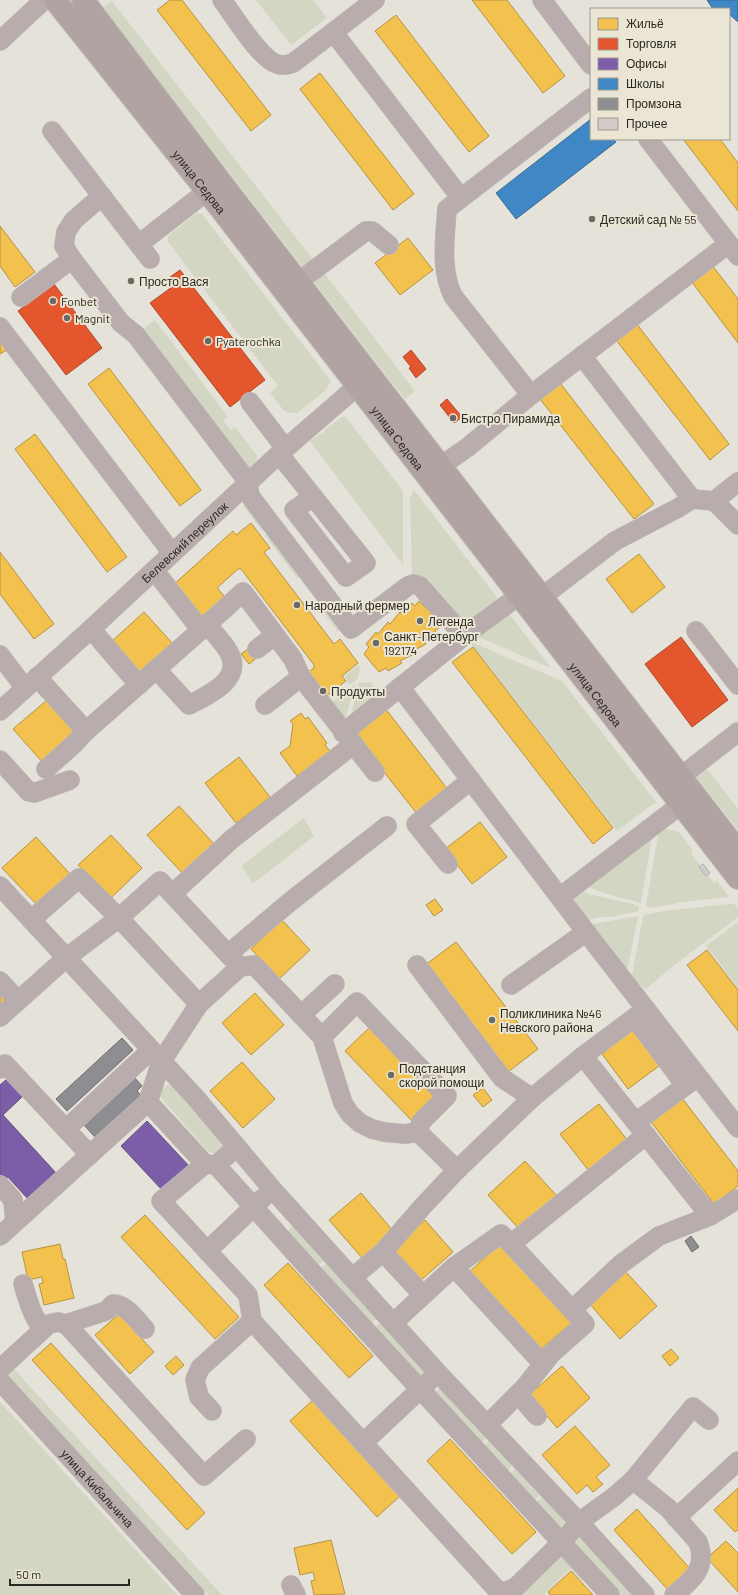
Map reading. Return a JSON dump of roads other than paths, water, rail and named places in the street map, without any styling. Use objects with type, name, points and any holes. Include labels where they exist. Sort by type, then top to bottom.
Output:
[{"type":"main road","name":"улица Седова","points":[[55,0],[213,186],[687,799],[738,878]]},
{"type":"main road","name":"улица Седова","points":[[83,0],[213,186]]},
{"type":"main road","name":"улица Седова","points":[[687,799],[738,851]]},
{"type":"street","points":[[0,41],[44,0]]},
{"type":"street","points":[[222,0],[260,51],[269,60],[284,66],[293,63],[376,0]]},
{"type":"street","points":[[542,0],[590,64]]},
{"type":"street","points":[[334,33],[461,198]]},
{"type":"street","points":[[531,395],[453,296],[450,290],[444,265],[447,209],[590,99]]},
{"type":"street","points":[[52,131],[150,258]]},
{"type":"street","points":[[434,471],[468,447],[531,395],[582,356],[733,250],[649,140]]},
{"type":"street","points":[[139,244],[213,186]]},
{"type":"street","points":[[102,196],[74,220],[66,232],[64,246],[72,259],[121,324],[136,335],[248,482],[250,496],[351,629],[408,586],[414,584],[420,586],[464,636]]},
{"type":"street","points":[[291,287],[366,231],[372,231],[389,245]]},
{"type":"street","points":[[21,297],[72,259]]},
{"type":"street","points":[[0,327],[172,553]]},
{"type":"street","points":[[582,356],[692,499]]},
{"type":"street","name":"Белевский переулок","points":[[0,711],[91,629],[248,482],[363,380]]},
{"type":"street","points":[[250,402],[313,497]]},
{"type":"street","points":[[172,894],[232,839],[349,738],[400,687],[464,636],[530,596],[615,541],[692,499],[714,500],[738,482]]},
{"type":"street","points":[[714,500],[738,525]]},
{"type":"street","points":[[154,570],[204,627],[227,649],[232,666],[230,675],[224,684],[189,705],[156,669]]},
{"type":"street","points":[[46,769],[86,731],[140,685],[243,592],[293,659],[301,677],[375,772]]},
{"type":"street","points":[[91,629],[140,685]]},
{"type":"street","points":[[696,631],[738,685]]},
{"type":"street","points":[[257,649],[275,635]]},
{"type":"street","points":[[0,655],[86,731]]},
{"type":"street","points":[[265,705],[301,677]]},
{"type":"street","points":[[400,687],[586,932],[640,1013],[692,1081],[738,1128]]},
{"type":"street","points":[[674,782],[738,732]]},
{"type":"street","points":[[0,760],[29,792],[34,793],[70,780]]},
{"type":"street","points":[[448,864],[416,824],[471,780]]},
{"type":"street","points":[[560,897],[687,799]]},
{"type":"street","points":[[66,1128],[156,1056],[234,961],[291,900],[387,826]]},
{"type":"street","points":[[31,920],[78,878],[119,918],[199,1004]]},
{"type":"street","points":[[0,1017],[66,958],[119,918],[160,881],[234,961],[254,965],[322,1037],[343,1103],[350,1114],[360,1123],[372,1129],[404,1134],[418,1132]]},
{"type":"street","points":[[0,886],[194,1097],[273,1190],[438,1373],[579,1522],[645,1595]]},
{"type":"street","points":[[511,985],[586,932]]},
{"type":"street","points":[[417,965],[502,1078],[532,1098]]},
{"type":"street","points":[[0,982],[18,1001]]},
{"type":"street","points":[[301,1015],[335,984]]},
{"type":"street","points":[[322,1037],[357,1002],[447,1096],[421,1122],[418,1132]]},
{"type":"street","points":[[352,1278],[383,1252],[457,1170],[532,1098],[583,1056],[640,1013]]},
{"type":"street","points":[[0,1236],[148,1102],[156,1056]]},
{"type":"street","points":[[583,1056],[710,1216]]},
{"type":"street","points":[[0,1069],[5,1064],[90,1155]]},
{"type":"street","points":[[511,1244],[692,1081]]},
{"type":"street","points":[[148,1102],[254,1207],[420,1390],[610,1595]]},
{"type":"street","points":[[418,1132],[457,1170]]},
{"type":"street","points":[[238,1147],[211,1164],[161,1201],[248,1295],[252,1321],[499,1592],[516,1587],[561,1543],[579,1522],[615,1496],[633,1480],[693,1407],[709,1420]]},
{"type":"street","points":[[0,1185],[13,1200],[15,1222]]},
{"type":"street","points":[[207,1251],[273,1190]]},
{"type":"street","points":[[572,1310],[621,1264],[659,1236],[710,1216],[738,1199]]},
{"type":"street","points":[[392,1322],[454,1267],[501,1234],[585,1324],[551,1354],[518,1394],[487,1425]]},
{"type":"street","points":[[383,1252],[423,1295]]},
{"type":"street","points":[[454,1267],[543,1364]]},
{"type":"street","points":[[24,1284],[31,1310],[37,1323],[42,1328]]},
{"type":"street","points":[[0,1369],[42,1328],[49,1324],[58,1322],[66,1324],[106,1311],[113,1304],[118,1304],[128,1310],[145,1329]]},
{"type":"street","points":[[212,1411],[199,1397],[195,1380],[200,1368],[252,1321]]},
{"type":"street","points":[[66,1324],[204,1476],[246,1439]]},
{"type":"street","points":[[363,1443],[438,1373]]},
{"type":"street","name":"улица Кибальчича","points":[[0,1381],[195,1595]]},
{"type":"street","points":[[518,1394],[538,1416]]},
{"type":"street","points":[[676,1518],[738,1461]]},
{"type":"street","points":[[633,1480],[668,1508],[698,1542],[701,1555],[698,1573],[674,1595]]},
{"type":"place","name":"Детский сад № 55","points":[[592,219]]},
{"type":"place","name":"Просто Вася","points":[[131,281]]},
{"type":"place","name":"Fonbet","points":[[53,301]]},
{"type":"place","name":"Magnit","points":[[67,318]]},
{"type":"place","name":"Pyaterochka","points":[[208,341]]},
{"type":"place","name":"Бистро Пирамида","points":[[453,418]]},
{"type":"place","name":"Народный фермер","points":[[297,605]]},
{"type":"place","name":"Легенда","points":[[420,621]]},
{"type":"place","name":"Санкт-Петербург 192174","points":[[376,643]]},
{"type":"place","name":"Продукты","points":[[323,691]]},
{"type":"place","name":"Поликлиника №46 Невского района","points":[[492,1020]]},
{"type":"place","name":"Подстанция скорой помощи","points":[[391,1075]]}]
